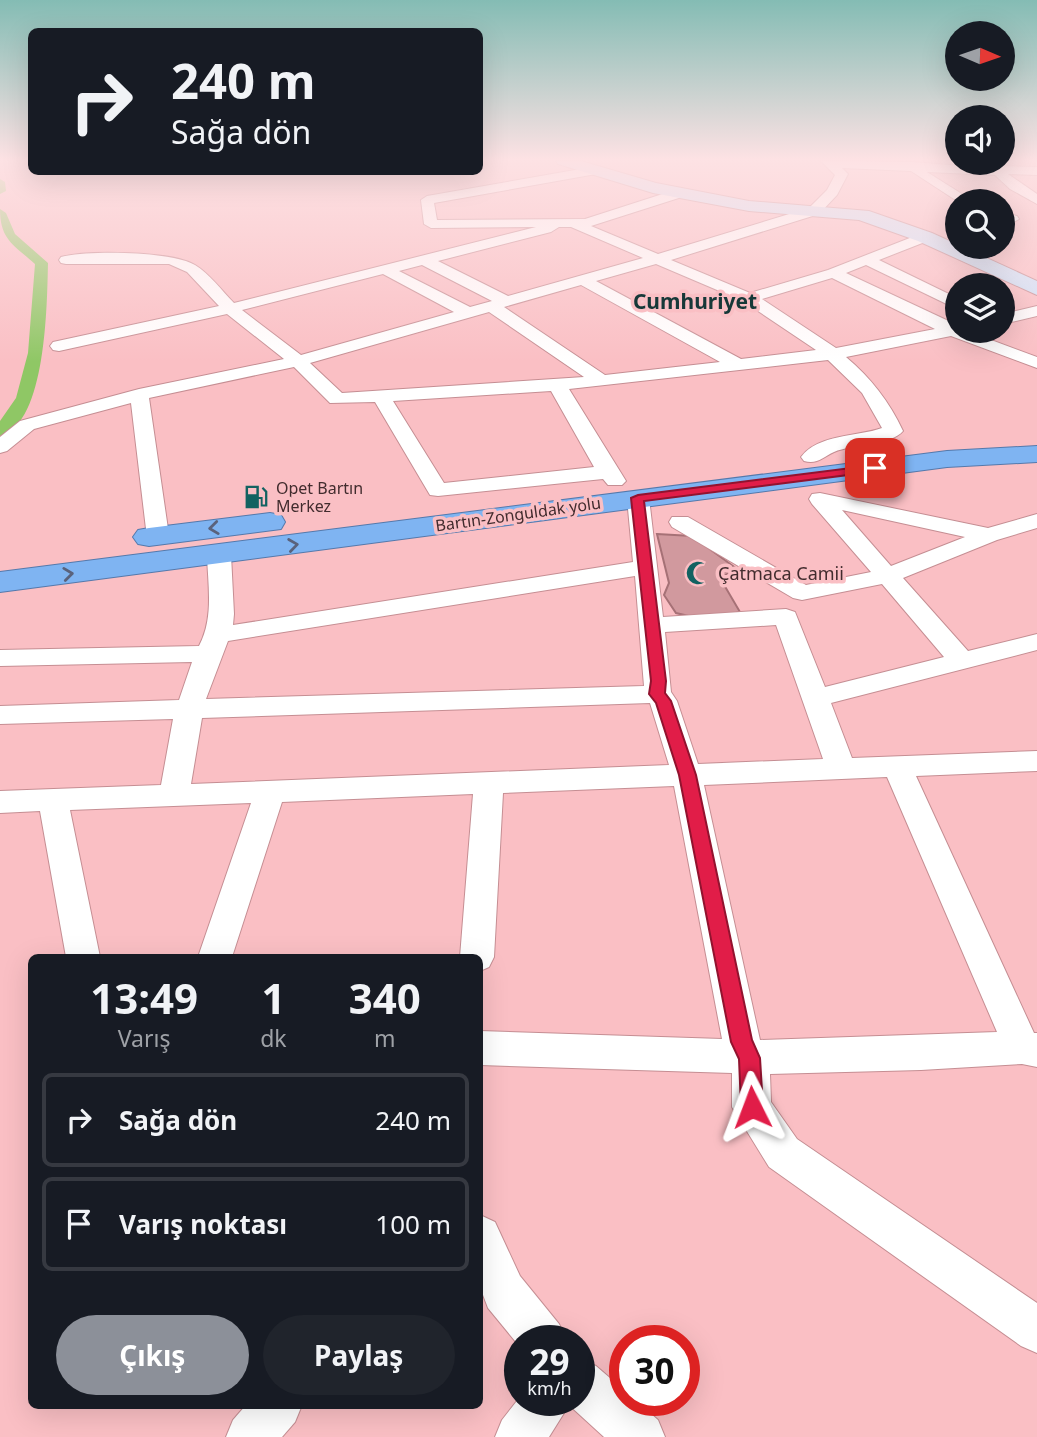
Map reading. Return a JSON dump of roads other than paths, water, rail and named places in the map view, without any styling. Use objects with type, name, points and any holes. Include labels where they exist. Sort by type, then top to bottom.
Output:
[{"type":"highway","name":"Bartın-Zonguldak yolu","points":[[0,582],[219,555],[621,484],[811,457],[971,442],[1037,439]]},
{"type":"highway","name":"Bartın-Zonguldak yolu","points":[[0,557],[210,528],[621,484],[1037,454]]},
{"type":"main road","points":[[899,228],[925,237],[1037,289]]},
{"type":"street","points":[[59,346],[232,309],[548,228]]},
{"type":"street","points":[[585,228],[749,298],[834,354],[857,376],[889,418],[893,431],[880,436],[823,446],[811,457]]},
{"type":"street","points":[[6,439],[27,425],[139,395],[298,361],[759,228]]},
{"type":"street","points":[[749,298],[833,273],[925,237]]},
{"type":"street","points":[[66,260],[155,258],[192,269],[232,309],[298,361],[337,399],[603,381],[834,354],[945,332]]},
{"type":"street","points":[[425,260],[498,304],[603,381]]},
{"type":"street","points":[[867,260],[945,298]]},
{"type":"street","points":[[386,270],[467,312]]},
{"type":"street","points":[[833,273],[945,325]]},
{"type":"street","points":[[583,280],[740,365]]},
{"type":"street","points":[[1015,316],[1037,311]]},
{"type":"street","points":[[987,343],[1037,363]]},
{"type":"street","points":[[557,385],[621,484],[645,567],[659,681],[657,694],[663,701],[687,775],[741,1042],[750,1058],[752,1107],[783,1153],[1037,1330]]},
{"type":"street","points":[[139,395],[157,530]]},
{"type":"street","points":[[382,398],[438,490],[621,484]]},
{"type":"street","points":[[962,661],[820,499],[989,535]]},
{"type":"street","points":[[680,522],[802,593],[887,576],[989,535],[1037,521]]},
{"type":"street","points":[[174,795],[188,710],[214,645],[222,614],[219,555]]},
{"type":"street","points":[[0,658],[214,645],[645,567]]},
{"type":"street","points":[[652,625],[786,617],[841,769]]},
{"type":"street","points":[[815,698],[1037,642]]},
{"type":"street","points":[[0,715],[657,694]]},
{"type":"street","points":[[0,802],[1037,761]]},
{"type":"street","points":[[483,1048],[750,1058],[1030,1049],[897,767]]},
{"type":"street","points":[[477,954],[489,782]]},
{"type":"street","points":[[216,954],[271,790]]},
{"type":"street","points":[[53,800],[81,954]]},
{"type":"street","points":[[483,1244],[504,1292],[530,1325]]},
{"type":"street","points":[[595,1397],[641,1437]]},
{"type":"street","points":[[250,1437],[274,1409]]},
{"type":"street","points":[[519,1437],[535,1416]]},
{"type":"waterway","points":[[0,431],[14,416],[24,398],[31,376],[38,329],[42,263],[10,236],[7,228]]},
{"type":"place","name":"Opet Bartın Merkez","points":[[256,497]]},
{"type":"place","name":"Çatmaca Camii","points":[[698,573]]},
{"type":"district","name":"Cumhuriyet","points":[[695,301]]}]
